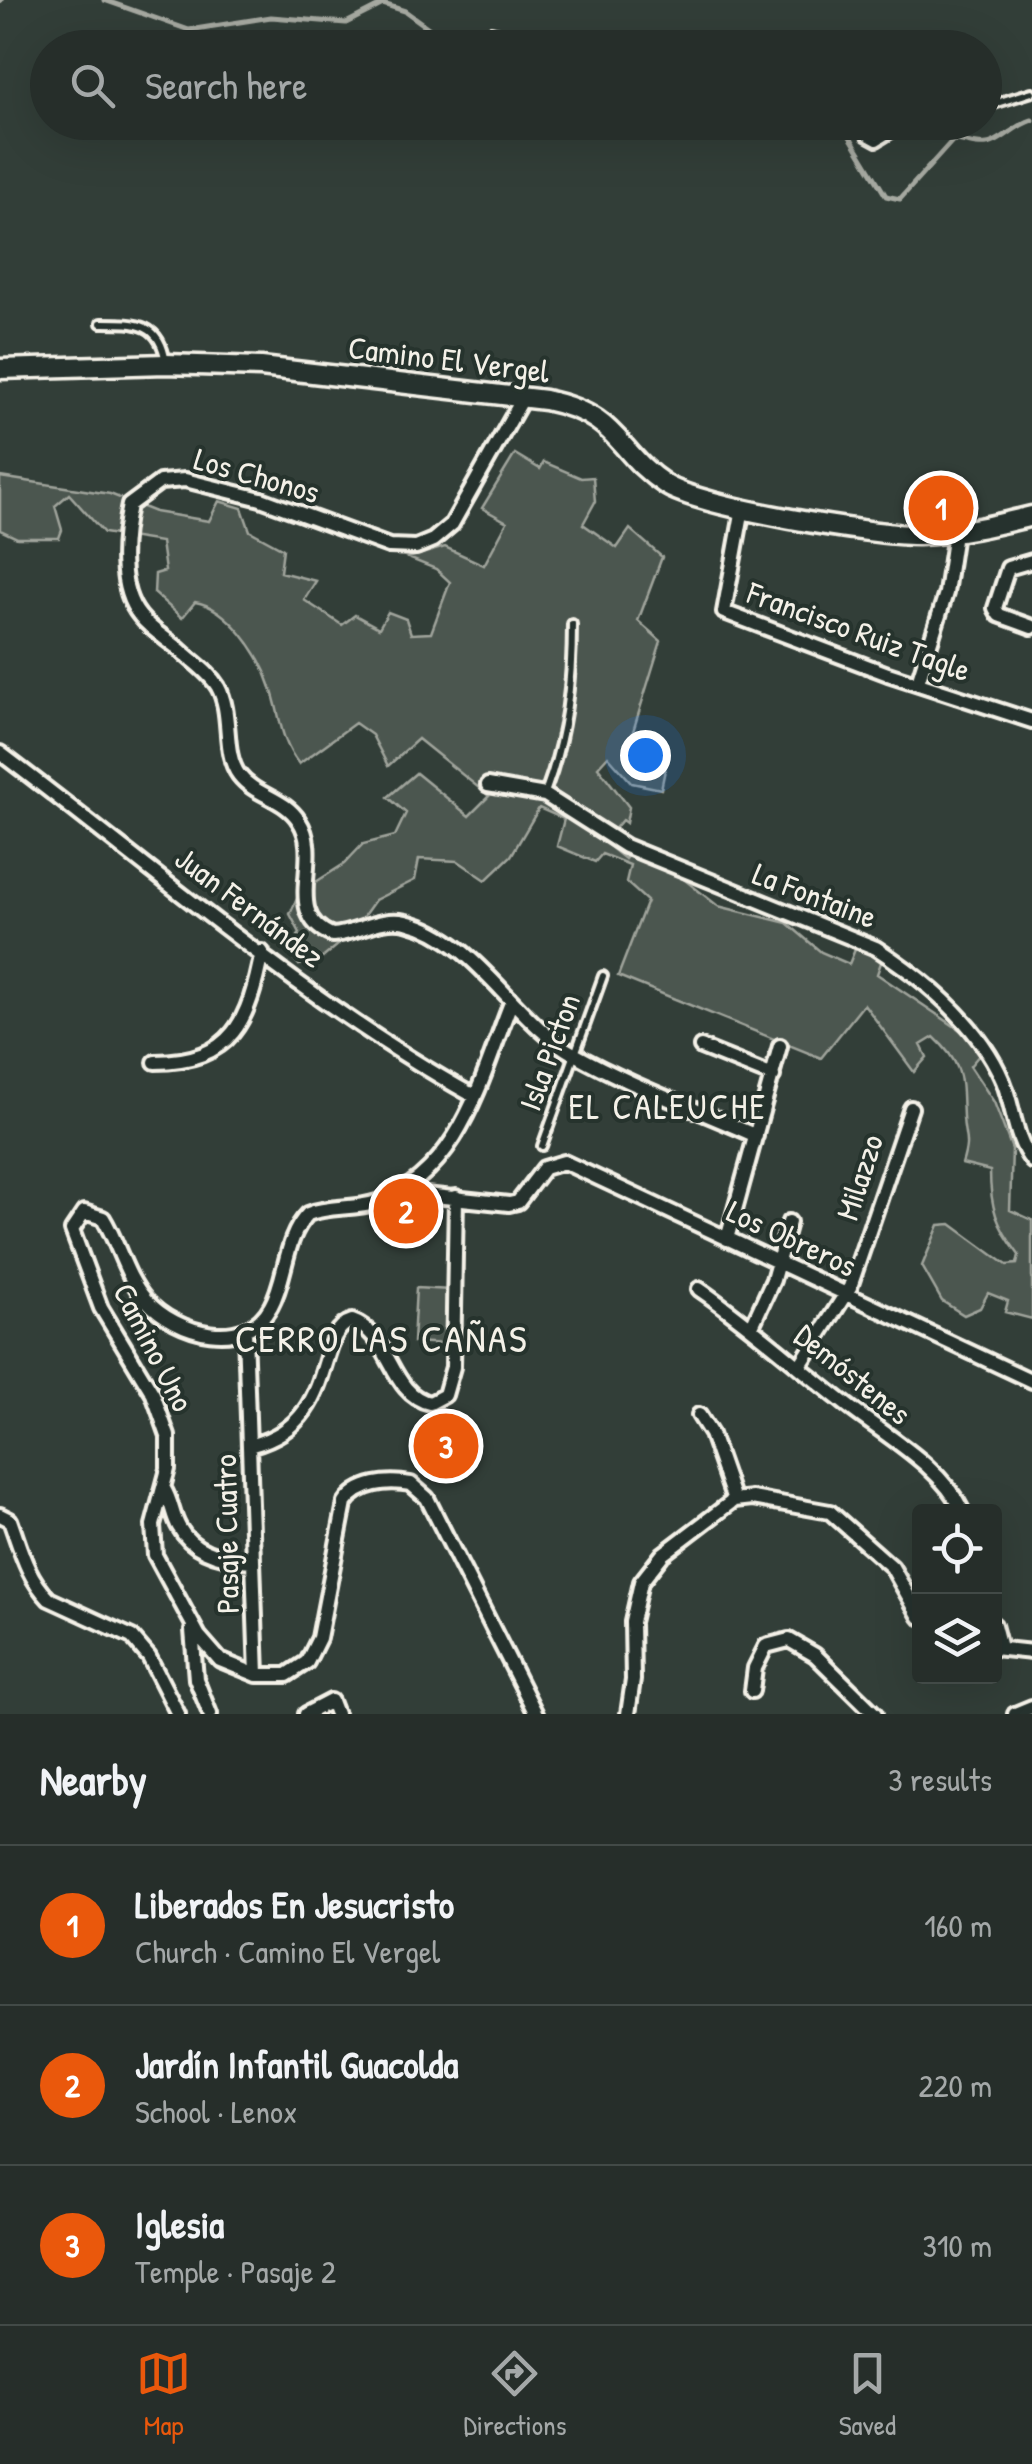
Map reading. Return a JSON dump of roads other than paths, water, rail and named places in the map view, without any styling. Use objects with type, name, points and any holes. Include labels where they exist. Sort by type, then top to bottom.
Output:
[{"type":"street","name":"Camino El Vergel","points":[[0,369],[166,364],[260,367],[523,398],[582,410],[620,435],[670,487],[699,499],[892,534],[956,532],[1032,516]]},
{"type":"street","name":"Los Chonos","points":[[511,1003],[458,950],[410,923],[375,923],[342,935],[332,935],[313,924],[304,899],[309,862],[302,825],[284,804],[249,785],[236,772],[228,710],[211,676],[136,612],[125,577],[124,540],[128,505],[160,482],[172,480],[262,499],[389,546],[416,547],[434,540],[452,524],[523,398]]},
{"type":"street","name":"Francisco Ruiz Tagle","points":[[743,508],[724,612],[1032,721]]},
{"type":"street","points":[[918,682],[946,593],[956,532]]},
{"type":"street","points":[[1032,561],[1008,568],[995,608],[999,616],[1032,627]]},
{"type":"street","name":"Juan Fernández","points":[[0,754],[262,952],[416,1062],[474,1096]]},
{"type":"street","name":"La Fontaine","points":[[488,784],[545,795],[625,846],[876,948],[908,968],[990,1054],[1004,1083],[1021,1145],[1032,1160]]},
{"type":"street","points":[[155,1062],[194,1058],[226,1041],[248,1009],[262,952]]},
{"type":"street","points":[[245,1332],[272,1306],[294,1232],[308,1214],[372,1204],[407,1188],[440,1159],[456,1136],[511,1003],[572,1054],[756,1136]]},
{"type":"street","points":[[702,1046],[773,1076]]},
{"type":"street","points":[[727,1239],[780,1046]]},
{"type":"street","name":"Milazzo","points":[[800,1367],[847,1295],[911,1108]]},
{"type":"street","name":"Los Obreros","points":[[456,1197],[518,1202],[544,1168],[564,1162],[1032,1381]]},
{"type":"street","points":[[252,1445],[275,1436],[304,1416],[343,1324],[352,1321],[367,1328],[420,1401],[430,1403],[445,1396],[453,1367],[456,1197],[416,1194],[407,1188]]},
{"type":"street","name":"Camino Uno","points":[[245,1332],[203,1331],[164,1316],[144,1298],[102,1218],[90,1211],[76,1217],[73,1237],[101,1308],[161,1414],[170,1454],[153,1526],[156,1555],[191,1622],[220,1660],[257,1675]]},
{"type":"street","points":[[752,1326],[778,1263],[789,1222]]},
{"type":"street","name":"Demóstenes","points":[[698,1289],[752,1326],[944,1482],[958,1504]]},
{"type":"street","name":"Pasaje Cuatro","points":[[245,1332],[252,1445],[257,1675]]},
{"type":"street","points":[[699,1415],[711,1434],[734,1500]]},
{"type":"street","points":[[257,1675],[297,1671],[313,1652],[341,1516],[350,1495],[386,1482],[410,1484],[427,1498],[536,1714]]},
{"type":"street","points":[[164,1489],[177,1525],[194,1544],[214,1555],[252,1561]]},
{"type":"street","points":[[628,1714],[633,1680],[632,1622],[642,1582],[663,1554],[734,1500],[752,1498],[830,1512],[892,1567],[912,1602]]},
{"type":"street","points":[[0,1515],[10,1520],[24,1567],[39,1588],[48,1598],[132,1637],[149,1657],[178,1714]]},
{"type":"street","points":[[191,1622],[196,1678],[210,1714]]},
{"type":"street","points":[[752,1691],[755,1668],[766,1646],[790,1640],[816,1656],[875,1714]]},
{"type":"street","points":[[1002,1649],[1032,1652]]},
{"type":"street","points":[[306,1714],[331,1701],[336,1714]]},
{"type":"street","points":[[1015,1714],[1032,1707]]},
{"type":"lane","points":[[1002,101],[1032,92]]},
{"type":"lane","points":[[101,322],[147,326],[156,332],[166,364]]},
{"type":"lane","points":[[545,795],[560,753],[570,702],[572,624]]},
{"type":"lane","name":"Isla Picton","points":[[542,1146],[572,1054],[604,976]]},
{"type":"waterway","points":[[104,0],[189,30]]},
{"type":"waterway","points":[[189,30],[271,17],[346,23],[383,4],[405,11],[431,30]]},
{"type":"waterway","points":[[1002,137],[1032,120]]},
{"type":"waterway","points":[[852,140],[886,196],[900,199],[953,140]]},
{"type":"waterway","points":[[953,140],[979,144],[997,140]]},
{"type":"place","name":"Liberados En Jesucristo","points":[[941,508]]},
{"type":"place","name":"Jardín Infantil Guacolda","points":[[406,1211]]},
{"type":"place","name":"Iglesia","points":[[446,1446]]},
{"type":"district","name":"EL CALEUCHE","points":[[668,1106]]},
{"type":"district","name":"CERRO LAS CAÑAS","points":[[382,1338]]}]
